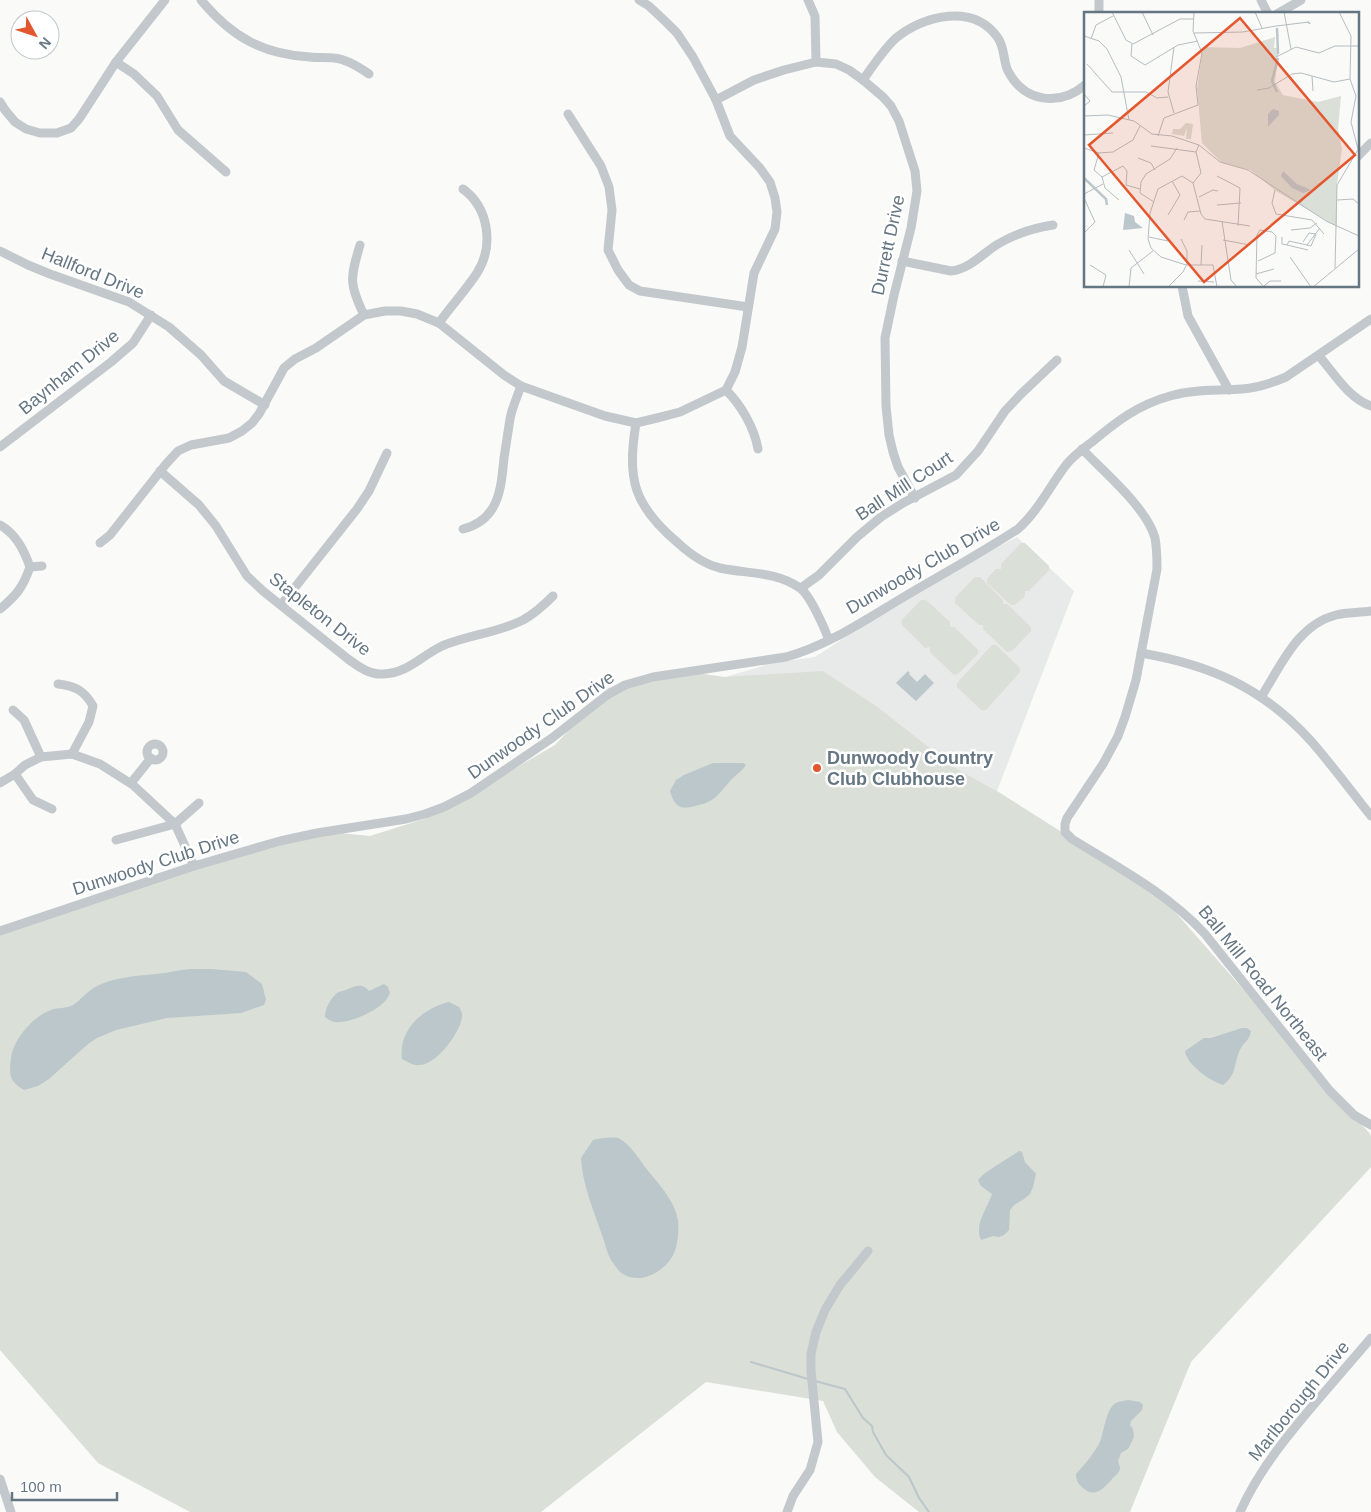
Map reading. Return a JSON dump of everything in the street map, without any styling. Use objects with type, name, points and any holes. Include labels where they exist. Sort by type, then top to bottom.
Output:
[{"type":"street","points":[[0,102],[15,122],[26,129],[40,133],[57,133],[71,128],[79,119],[116,62],[165,0]]},
{"type":"street","points":[[201,0],[226,26],[263,49],[281,54],[311,58],[334,58],[347,61],[369,74]]},
{"type":"street","points":[[100,543],[110,535],[172,457],[191,444],[229,438],[242,431],[252,423],[265,405],[284,368],[364,315],[385,311],[400,311],[417,314],[438,322],[504,375],[521,386],[605,416],[636,423],[680,412],[726,390],[735,372],[742,347],[754,272],[775,229],[777,212],[775,198],[770,182],[760,168],[730,136],[716,100],[693,57],[677,33],[655,11],[639,0]]},
{"type":"street","points":[[808,0],[815,16],[816,62]]},
{"type":"street","points":[[1261,0],[1267,12]]},
{"type":"street","points":[[1280,12],[1301,0]]},
{"type":"street","points":[[863,80],[886,49],[904,34],[920,24],[937,18],[955,16],[982,23],[992,32],[1002,48],[1008,72],[1021,88],[1029,93],[1037,97],[1055,99],[1070,94],[1084,86]]},
{"type":"street","points":[[116,62],[134,74],[157,96],[178,130],[226,172]]},
{"type":"street","name":"Durrett Drive","points":[[716,100],[754,80],[784,70],[816,62],[836,64],[863,80],[891,106],[899,121],[915,170],[917,191],[911,228],[885,338],[886,406],[888,435],[893,452],[898,467],[915,498]]},
{"type":"street","points":[[568,114],[602,166],[609,187],[612,210],[608,250],[629,286],[640,290],[748,307]]},
{"type":"street","points":[[1358,156],[1371,143]]},
{"type":"street","points":[[438,322],[477,273],[486,248],[487,230],[483,214],[471,195],[463,189]]},
{"type":"street","points":[[902,261],[951,271],[958,270],[1012,237],[1033,228],[1053,225]]},
{"type":"street","points":[[360,245],[354,264],[352,284],[354,294],[364,315]]},
{"type":"street","name":"Hallford Drive","points":[[0,251],[50,274],[129,302],[170,327],[200,354],[224,381],[265,405]]},
{"type":"street","points":[[1182,288],[1188,316],[1229,390]]},
{"type":"street","name":"Baynham Drive","points":[[0,447],[133,343],[151,315]]},
{"type":"street","name":"Dunwoody Club Drive","points":[[0,931],[194,866],[280,841],[425,814],[444,807],[471,793],[552,738],[607,695],[625,685],[653,677],[786,657],[804,652],[829,640],[1018,529],[1034,512],[1066,464],[1123,417],[1158,399],[1181,393],[1229,390],[1261,386],[1274,382],[1286,377],[1319,356],[1371,319]]},
{"type":"street","points":[[1319,356],[1357,399],[1371,406]]},
{"type":"street","name":"Ball Mill Court","points":[[801,588],[824,571],[857,537],[873,524],[893,510],[956,476],[978,451],[1005,411],[1057,360]]},
{"type":"street","points":[[463,529],[478,524],[491,512],[497,501],[502,483],[510,416],[521,386]]},
{"type":"street","points":[[726,390],[731,394],[751,426],[756,436],[758,449]]},
{"type":"street","points":[[636,423],[632,448],[634,482],[642,502],[652,519],[694,557],[716,567],[736,572],[764,573],[801,588],[816,611],[829,640]]},
{"type":"street","points":[[1082,449],[1140,509],[1155,537],[1158,554],[1157,569],[1141,653],[1174,658],[1203,667],[1235,681],[1262,697],[1290,720],[1311,742],[1371,816]]},
{"type":"street","points":[[281,605],[357,509],[369,491],[387,453]]},
{"type":"street","name":"Stapleton Drive","points":[[160,471],[199,504],[216,526],[247,576],[359,667],[373,674],[403,670],[439,647],[523,620],[541,608],[553,596]]},
{"type":"street","points":[[0,525],[6,528],[16,539],[23,549],[30,566],[25,581],[15,597],[0,609]]},
{"type":"street","points":[[30,566],[42,566]]},
{"type":"street","points":[[1262,697],[1294,644],[1311,627],[1335,615],[1371,610]]},
{"type":"street","name":"Ball Mill Road Northeast","points":[[1141,653],[1132,697],[1118,736],[1103,764],[1068,818],[1065,824],[1065,832],[1072,839],[1159,893],[1191,918],[1330,1091],[1354,1114],[1371,1125]]},
{"type":"street","points":[[58,684],[73,686],[89,698],[94,706],[89,722],[72,754]]},
{"type":"street","points":[[13,710],[24,720],[42,756]]},
{"type":"street","points":[[0,783],[25,765],[42,756],[72,754],[100,764],[131,783],[175,824],[194,866]]},
{"type":"street","points":[[131,783],[151,758]]},
{"type":"street","points":[[15,774],[33,800],[52,809]]},
{"type":"street","points":[[116,840],[175,824],[199,803]]},
{"type":"street","points":[[787,1512],[793,1496],[810,1470],[818,1442],[811,1371],[811,1354],[816,1332],[825,1310],[840,1285],[868,1252]]},
{"type":"street","name":"Marlborough Drive","points":[[1240,1512],[1259,1476],[1287,1436],[1371,1338]]},
{"type":"street","points":[[0,1480],[11,1512]]},
{"type":"shaded area","points":[[1017,537],[1074,591],[997,791],[957,769],[879,708],[725,677],[773,663],[815,657],[932,581]]},
{"type":"shaded area","points":[[1021,543],[1025,543],[1049,566],[1049,570],[1029,591],[1025,591],[1025,596],[1015,605],[1011,605],[987,583],[987,579],[996,569],[1001,569],[1001,564]]},
{"type":"shaded area","points":[[975,577],[980,577],[1003,600],[1003,604],[1007,604],[1031,627],[1031,631],[1012,651],[1007,652],[983,629],[983,625],[979,625],[955,603],[955,598]]},
{"type":"shaded area","points":[[921,600],[926,600],[950,622],[950,627],[954,627],[978,650],[978,654],[958,674],[954,675],[930,652],[930,647],[925,648],[902,625],[901,621]]},
{"type":"shaded area","points":[[992,645],[996,645],[1020,668],[1020,672],[986,710],[981,710],[957,687],[957,683]]},
{"type":"shaded area","points":[[682,671],[725,677],[823,671],[879,708],[957,769],[997,791],[1060,831],[1170,906],[1371,1135],[1371,1167],[1191,1362],[1130,1512],[919,1512],[875,1477],[837,1432],[823,1401],[706,1382],[541,1512],[190,1512],[98,1463],[0,1350],[0,931],[179,870],[237,858],[320,831],[370,836],[427,818],[555,745],[608,688]]},
{"type":"shaded area","points":[[908,671],[917,682],[925,674],[934,683],[916,701],[896,683]]},
{"type":"shaded area","points":[[713,763],[743,763],[746,765],[709,802],[684,808],[677,805],[670,791],[676,780]]},
{"type":"shaded area","points":[[190,969],[246,972],[262,984],[266,1000],[264,1005],[241,1013],[167,1018],[116,1030],[88,1044],[49,1079],[38,1086],[24,1090],[15,1084],[10,1073],[13,1051],[20,1036],[31,1023],[44,1013],[73,1005],[93,988],[104,983],[126,977]]},
{"type":"shaded area","points":[[384,984],[388,987],[390,993],[385,1001],[374,1010],[360,1017],[340,1022],[333,1022],[325,1017],[328,1004],[338,992],[359,986],[369,991]]},
{"type":"shaded area","points":[[449,1002],[459,1007],[462,1016],[457,1031],[447,1047],[427,1063],[420,1065],[411,1064],[402,1059],[404,1039],[414,1022],[430,1009]]},
{"type":"shaded area","points":[[1247,1028],[1251,1031],[1250,1034],[1241,1048],[1231,1077],[1223,1085],[1200,1072],[1190,1062],[1185,1051],[1204,1038],[1211,1038]]},
{"type":"shaded area","points":[[618,1138],[627,1144],[666,1194],[676,1213],[678,1234],[677,1244],[672,1257],[663,1268],[644,1277],[630,1277],[623,1274],[611,1260],[586,1187],[581,1158],[593,1140]]},
{"type":"shaded area","points":[[1019,1151],[1022,1152],[1025,1162],[1036,1174],[1033,1187],[1030,1194],[1010,1210],[1009,1230],[999,1237],[993,1236],[981,1240],[979,1234],[980,1222],[992,1194],[981,1186],[978,1180],[981,1176]]},
{"type":"shaded area","points":[[1128,1400],[1140,1402],[1143,1405],[1142,1410],[1131,1421],[1130,1425],[1133,1429],[1134,1437],[1128,1449],[1121,1453],[1118,1461],[1120,1467],[1117,1474],[1099,1491],[1087,1491],[1077,1480],[1076,1474],[1100,1442],[1110,1410],[1118,1402]]},
{"type":"waterway","points":[[751,1362],[808,1379]]},
{"type":"waterway","points":[[815,1381],[845,1389],[863,1418],[872,1426],[873,1432],[886,1455],[909,1477],[919,1498],[929,1512]]},
{"type":"place","name":"Dunwoody Country Club Clubhouse","points":[[817,768]]}]
